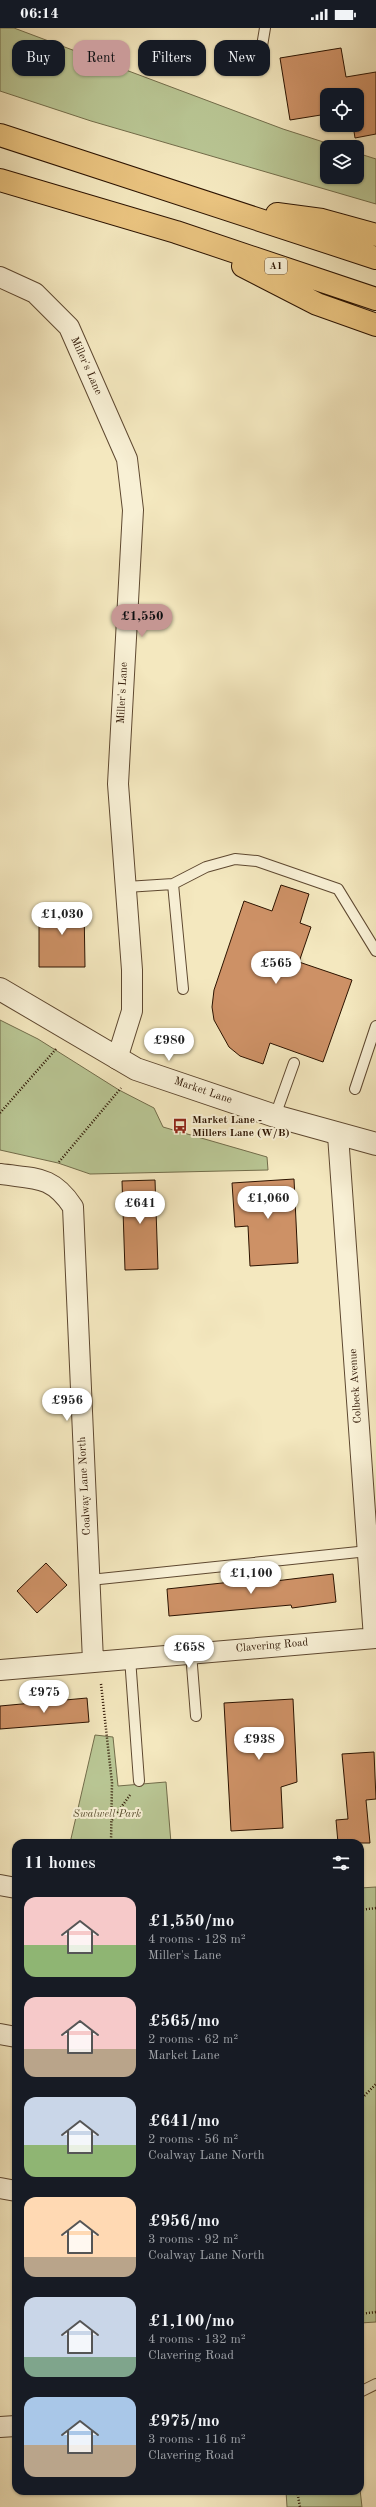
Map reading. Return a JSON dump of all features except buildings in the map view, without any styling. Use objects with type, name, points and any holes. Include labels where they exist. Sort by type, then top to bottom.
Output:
[{"type":"highway","points":[[6,136],[223,206],[376,258]]},
{"type":"highway","name":"A1","points":[[0,180],[176,232],[376,299]]},
{"type":"highway","points":[[223,206],[322,220],[376,235]]},
{"type":"highway","points":[[176,232],[317,304],[376,325]]},
{"type":"street","name":"Miller's Lane","points":[[0,277],[35,293],[68,327],[127,459],[133,510],[118,784],[132,970],[132,1011],[117,1059]]},
{"type":"street","name":"Market Lane","points":[[0,989],[117,1059],[136,1068],[275,1116],[338,1135],[376,1144]]},
{"type":"street","name":"Colbeck Avenue","points":[[338,1135],[375,1638]]},
{"type":"street","points":[[0,1174],[44,1180]]},
{"type":"street","name":"Coalway Lane North","points":[[44,1180],[63,1191],[73,1207],[93,1661]]},
{"type":"street","name":"Clavering Road","points":[[0,1670],[375,1638]]},
{"type":"street","points":[[0,1885],[12,1887]]},
{"type":"street","points":[[0,2034],[12,2036]]},
{"type":"street","points":[[0,2188],[12,2190]]},
{"type":"street","points":[[0,2427],[12,2426]]},
{"type":"lane","points":[[264,40],[265,28]]},
{"type":"lane","points":[[126,887],[174,884],[213,865],[235,859],[257,861],[338,889],[376,951]]},
{"type":"lane","points":[[174,884],[183,989]]},
{"type":"lane","points":[[355,1089],[376,1026]]},
{"type":"lane","points":[[275,1116],[294,1063]]},
{"type":"lane","points":[[90,1580],[368,1551]]},
{"type":"lane","points":[[191,1653],[196,1716]]},
{"type":"lane","points":[[130,1658],[139,1781]]},
{"type":"lane","points":[[364,2390],[376,2384]]},
{"type":"path","points":[[0,1113],[72,1032]]},
{"type":"path","points":[[44,1180],[136,1068]]},
{"type":"path","points":[[93,1661],[100,1673],[112,1784],[111,1839]]},
{"type":"path","points":[[111,1822],[139,1781]]},
{"type":"path","points":[[364,1910],[376,1908]]},
{"type":"path","points":[[364,2096],[376,2084]]},
{"type":"path","points":[[364,2314],[376,2312]]},
{"type":"path","points":[[298,2495],[300,2507]]},
{"type":"green space","points":[[0,28],[14,28],[46,40],[12,40],[12,76],[65,76],[65,47],[73,50],[73,76],[130,76],[130,72],[138,75],[138,76],[142,76],[283,129],[320,141],[320,184],[364,184],[364,155],[376,159],[376,204],[91,121],[0,91]]},
{"type":"green space","points":[[0,1020],[38,1039],[119,1090],[154,1108],[163,1127],[267,1157],[268,1170],[90,1174],[58,1163],[0,1150]]},
{"type":"green space","name":"Swalwell Park","points":[[95,1735],[113,1737],[118,1786],[166,1782],[171,1839],[71,1839]]},
{"type":"green space","points":[[376,1887],[376,2322],[364,2323],[364,1888]]},
{"type":"green space","points":[[286,2495],[361,2495],[362,2507],[287,2507]]},
{"type":"place","name":"Market Lane - Millers Lane (W/B)","points":[[180,1126]]}]
